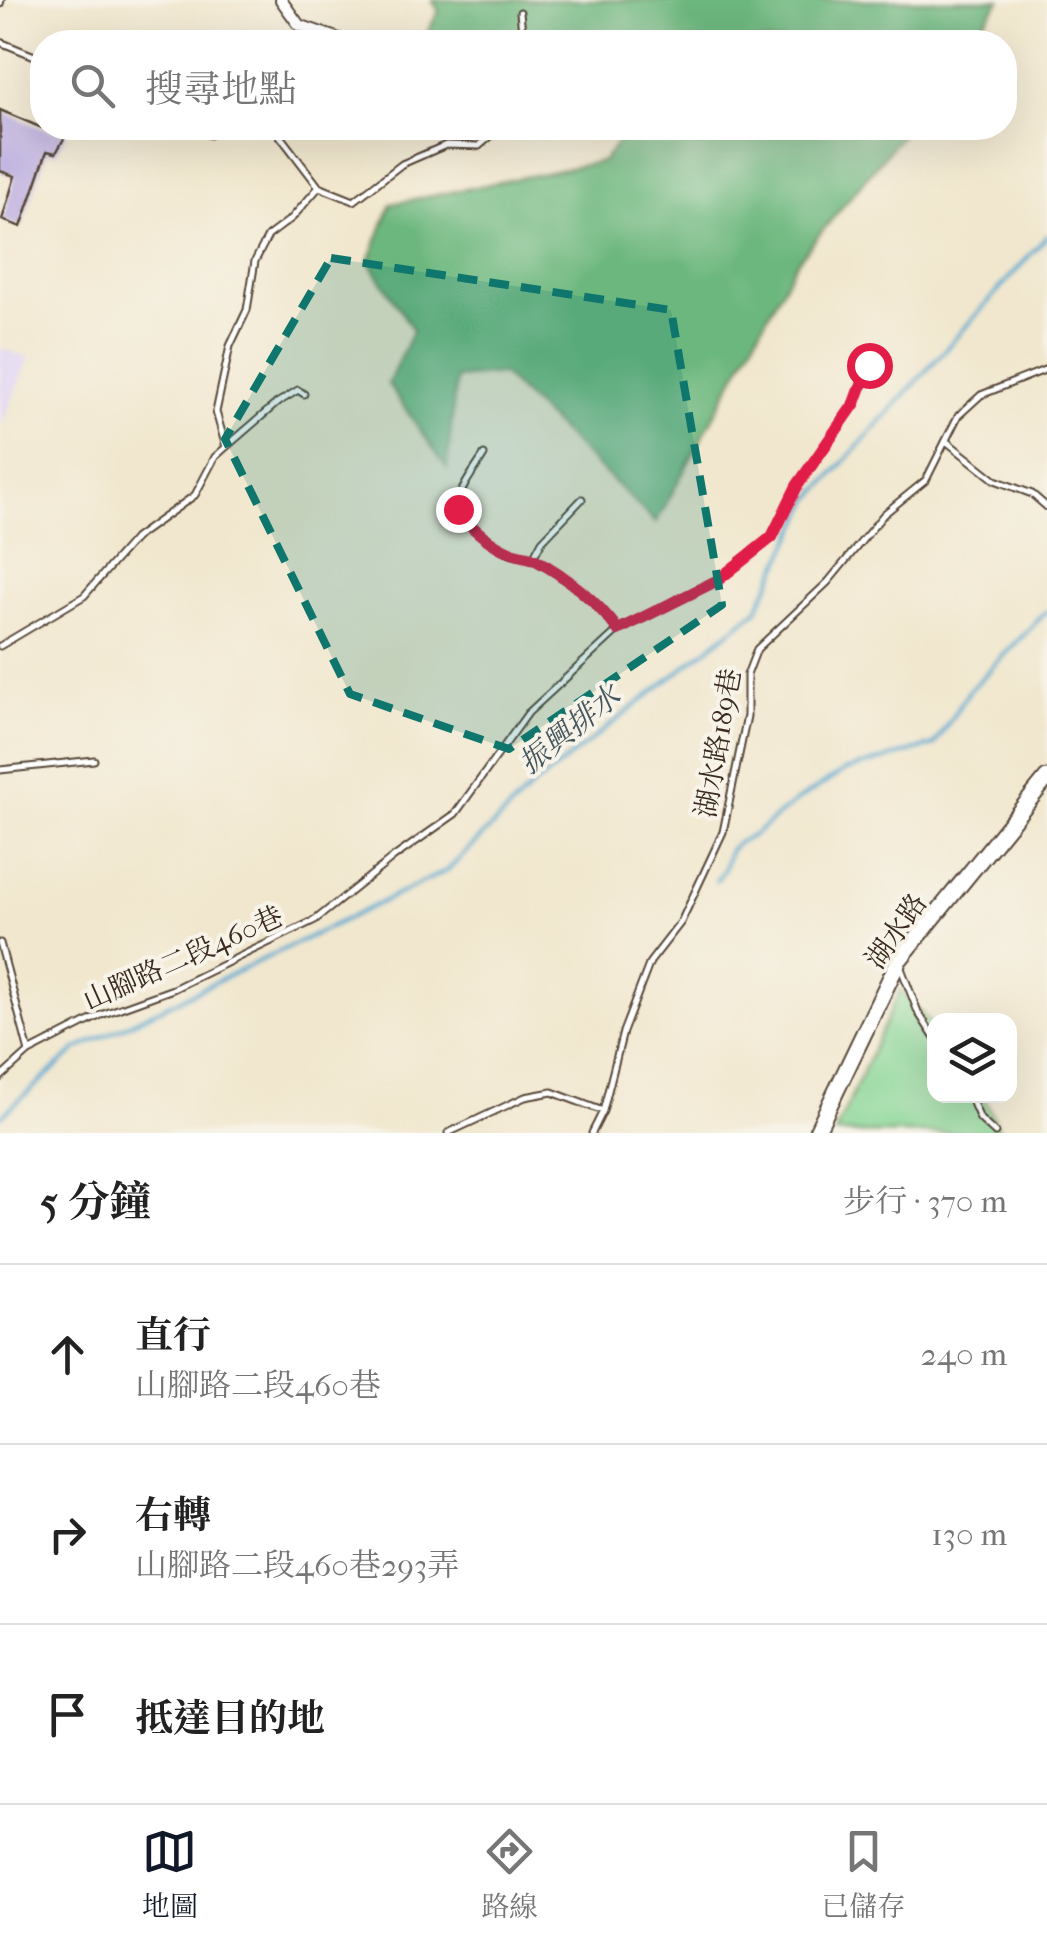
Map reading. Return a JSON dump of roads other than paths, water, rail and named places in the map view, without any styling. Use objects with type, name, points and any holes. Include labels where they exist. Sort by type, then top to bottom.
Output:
[{"type":"street","points":[[281,0],[299,25],[313,30]]},
{"type":"street","name":"湖水路","points":[[816,1133],[899,960],[1047,778]]},
{"type":"lane","points":[[520,12],[522,30]]},
{"type":"lane","points":[[0,42],[30,54]]},
{"type":"lane","points":[[283,140],[318,187],[354,201],[402,164],[446,145],[480,146],[487,140]]},
{"type":"lane","points":[[226,447],[216,412],[230,346],[247,310],[255,261],[268,236],[292,218],[318,187]]},
{"type":"lane","name":"山腳路二段460巷","points":[[0,1078],[29,1052],[102,1015],[172,990],[315,920],[394,856],[456,814],[528,713],[618,630],[718,580],[772,537],[797,486],[855,403],[869,365]]},
{"type":"lane","name":"湖水路189巷","points":[[592,1133],[603,1111],[622,1032],[650,962],[681,922],[723,832],[746,716],[747,675],[758,649],[828,582],[884,514],[926,480],[958,416],[981,395],[1047,369]]},
{"type":"lane","points":[[0,646],[84,596],[134,538],[195,495],[215,457],[277,403],[298,390],[304,394]]},
{"type":"lane","points":[[946,441],[995,480],[1032,494],[1047,506]]},
{"type":"lane","points":[[484,455],[460,496],[458,509],[494,543],[532,558],[598,604],[618,630]]},
{"type":"lane","points":[[532,558],[542,541],[582,500]]},
{"type":"lane","points":[[0,770],[94,760]]},
{"type":"lane","points":[[0,943],[29,1052]]},
{"type":"lane","points":[[899,960],[927,1026]]},
{"type":"lane","points":[[448,1133],[525,1097],[552,1092],[603,1111]]},
{"type":"lane","points":[[973,1103],[980,1119],[994,1133]]},
{"type":"waterway","name":"振興排水","points":[[0,1117],[77,1049],[448,870],[532,787],[757,610],[811,499],[1047,236]]},
{"type":"waterway","points":[[716,881],[729,851],[737,843],[844,771],[934,745],[969,691],[1047,611]]}]
